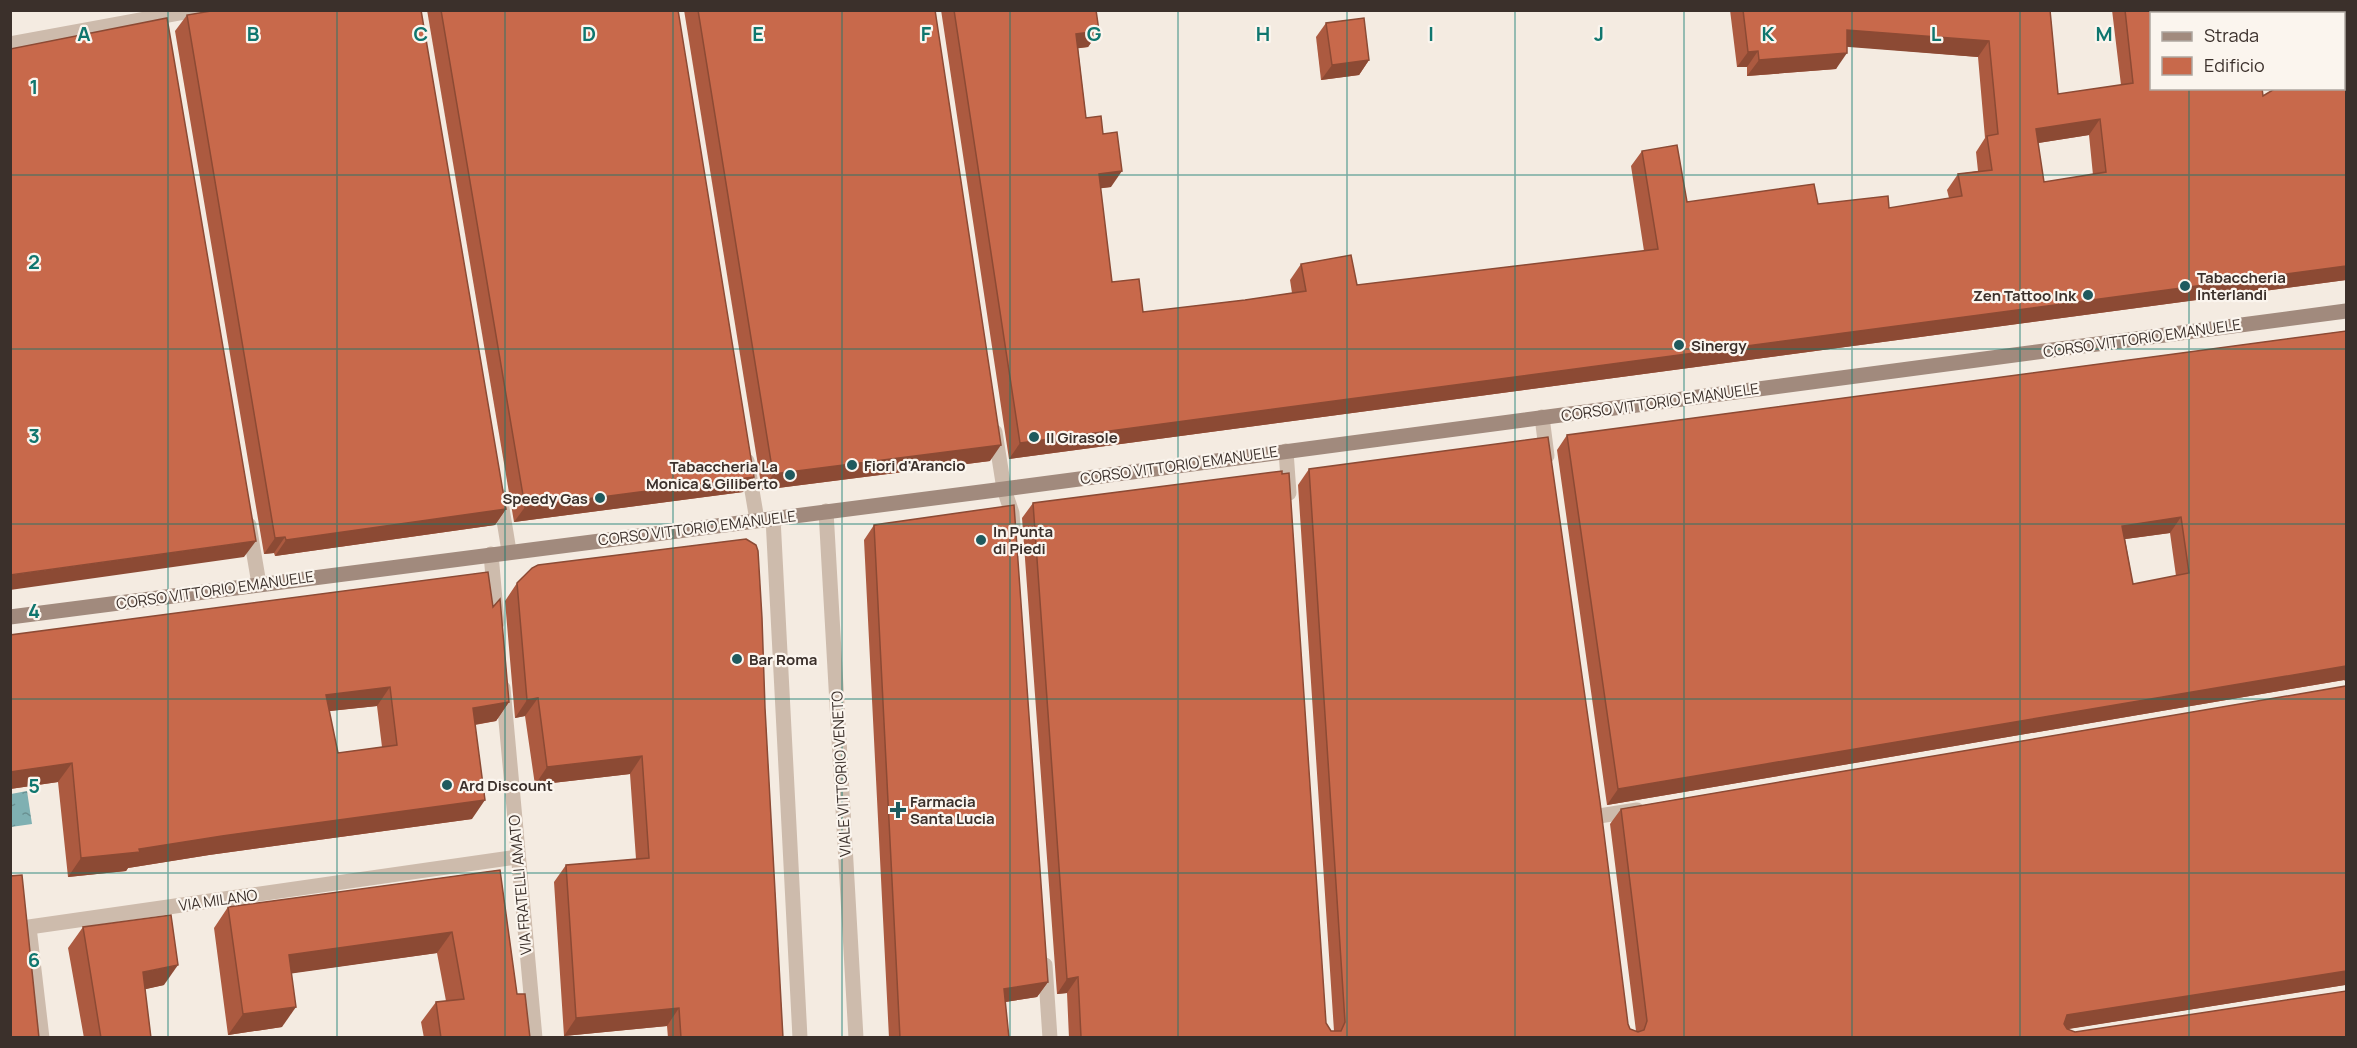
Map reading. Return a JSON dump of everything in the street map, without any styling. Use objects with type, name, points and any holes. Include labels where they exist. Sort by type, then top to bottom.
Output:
[{"type":"main road","name":"CORSO VITTORIO EMANUELE","points":[[11,616],[1004,489],[2346,311]]},
{"type":"street","points":[[10,44],[195,10]]},
{"type":"street","points":[[163,16],[165,34]]},
{"type":"street","points":[[1542,417],[1550,476]]},
{"type":"street","points":[[993,420],[1004,489],[1012,513],[1014,537]]},
{"type":"street","points":[[744,444],[757,520]]},
{"type":"street","points":[[1286,451],[1290,514]]},
{"type":"street","points":[[497,480],[509,551]]},
{"type":"street","name":"VIALE VITTORIO VENETO","points":[[826,511],[856,1038]]},
{"type":"street","points":[[247,513],[259,584]]},
{"type":"street","points":[[773,518],[800,1038]]},
{"type":"street","points":[[492,554],[498,639]]},
{"type":"street","name":"VIA FRATELLI AMATO","points":[[501,673],[535,1038]]},
{"type":"street","points":[[1599,816],[1658,806]]},
{"type":"street","name":"VIA MILANO","points":[[42,1038],[28,927],[517,857]]},
{"type":"street","points":[[1044,954],[1050,1038]]},
{"type":"water","points":[[27,791],[32,824],[11,827],[11,794]]},
{"type":"building","points":[[217,10],[421,10],[506,509],[286,540],[285,537],[275,538],[187,15]]},
{"type":"building","points":[[441,10],[678,10],[754,477],[525,507]]},
{"type":"building","points":[[698,10],[935,10],[1001,445],[773,474]]},
{"type":"building","points":[[954,10],[1096,10],[1099,31],[1076,34],[1086,118],[1101,116],[1103,134],[1117,132],[1122,171],[1099,174],[1112,282],[1139,279],[1143,312],[1306,291],[1301,264],[1351,255],[1357,285],[1658,249],[1642,151],[1677,145],[1687,202],[1814,184],[1818,204],[1888,196],[1889,208],[1962,196],[1958,174],[1992,170],[1987,136],[1998,134],[1989,41],[1847,30],[1847,53],[1759,60],[1758,51],[1748,52],[1743,10],[2050,10],[2058,94],[2133,83],[2125,10],[2232,10],[2232,12],[2150,12],[2150,90],[2262,90],[2263,96],[2273,90],[2345,90],[2345,12],[2330,12],[2330,10],[2346,10],[2346,266],[1020,443]],"holes":[[[2100,119],[2106,172],[2044,182],[2036,129]]]},
{"type":"building","points":[[167,18],[256,541],[10,575],[10,49]]},
{"type":"building","points":[[1364,18],[1369,60],[1332,65],[1326,23]]},
{"type":"building","points":[[2346,331],[2346,666],[1618,789],[1567,435]],"holes":[[[2181,517],[2189,573],[2133,584],[2122,526]]]},
{"type":"building","points":[[1548,437],[1630,1029],[1638,1032],[1644,1030],[1647,1021],[1621,809],[2346,686],[2346,971],[2067,1015],[2064,1024],[2067,1029],[2075,1032],[2346,991],[2346,1038],[1080,1038],[1078,977],[1067,979],[1033,503],[1282,471],[1282,474],[1289,473],[1326,1023],[1331,1031],[1341,1031],[1345,1022],[1309,469]]},
{"type":"building","points":[[1014,505],[1048,982],[1004,989],[1009,1038],[900,1038],[874,525]]},
{"type":"building","points":[[746,539],[756,545],[758,551],[783,1038],[681,1038],[679,1008],[576,1018],[566,865],[649,858],[642,756],[547,767],[538,698],[527,700],[517,583],[538,565]]},
{"type":"building","points":[[488,572],[493,607],[500,599],[509,702],[473,708],[485,800],[222,836],[139,849],[140,852],[81,858],[72,763],[10,772],[10,635]],"holes":[[[390,687],[397,745],[338,753],[326,695]]]},
{"type":"building","points":[[500,870],[517,994],[525,994],[530,1038],[441,1038],[436,1002],[464,999],[452,932],[289,955],[296,1007],[243,1014],[228,907]]},
{"type":"building","points":[[22,875],[39,1038],[10,1038],[10,876]]},
{"type":"building","points":[[171,915],[178,965],[143,972],[151,1038],[101,1038],[83,927]]},
{"type":"place","name":"Tabaccheria Interlandi","points":[[2185,286]]},
{"type":"place","name":"Zen Tattoo Ink","points":[[2088,295]]},
{"type":"place","name":"Sinergy","points":[[1679,345]]},
{"type":"place","name":"Il Girasole","points":[[1034,437]]},
{"type":"place","name":"Fiori d'Arancio","points":[[852,465]]},
{"type":"place","name":"Tabaccheria La Monica & Giliberto","points":[[790,475]]},
{"type":"place","name":"Speedy Gas","points":[[600,498]]},
{"type":"place","name":"In Punta di Piedi","points":[[981,540]]},
{"type":"place","name":"Bar Roma","points":[[737,659]]},
{"type":"place","name":"Ard Discount","points":[[447,785]]},
{"type":"place","name":"Farmacia Santa Lucia","points":[[898,810]]}]
